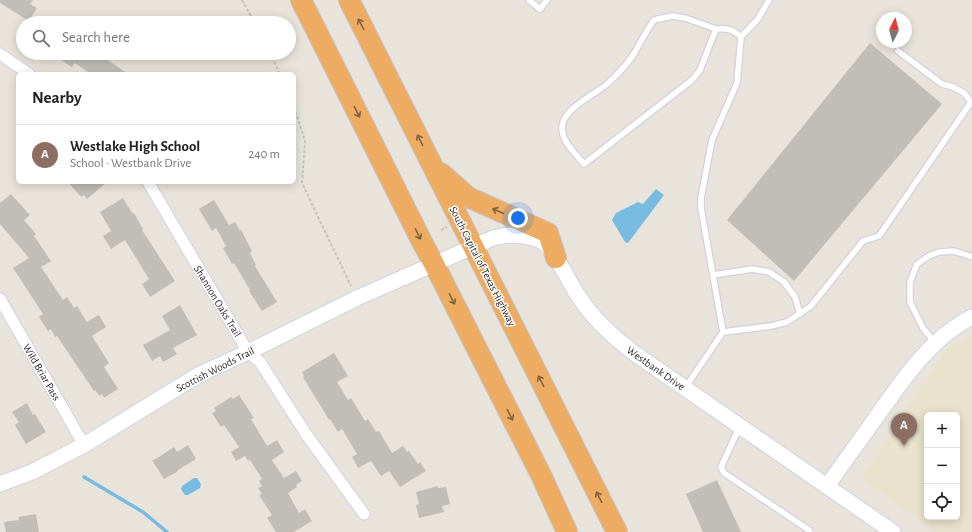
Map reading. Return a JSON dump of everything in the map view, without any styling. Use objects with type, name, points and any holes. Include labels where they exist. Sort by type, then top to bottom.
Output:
[{"type":"highway","points":[[300,0],[542,477],[567,532]]},
{"type":"highway","name":"South Capital of Texas Highway","points":[[349,0],[617,532]]},
{"type":"highway","points":[[433,166],[468,197],[548,233],[556,258]]},
{"type":"street","points":[[0,54],[26,72]]},
{"type":"street","name":"Shannon Oaks Trail","points":[[149,184],[248,352],[260,362],[306,434],[364,514]]},
{"type":"street","name":"Westbank Drive","points":[[434,264],[493,238],[511,235],[529,237],[543,243],[554,254],[577,294],[594,318],[634,353],[893,532]]},
{"type":"street","name":"Scottish Woods Trail","points":[[0,484],[32,472],[84,444],[200,374],[357,298],[434,264]]},
{"type":"street","name":"Wild Briar Pass","points":[[0,299],[84,444]]},
{"type":"street","points":[[827,486],[898,385],[916,364],[935,344],[964,321],[972,318]]},
{"type":"lane","points":[[529,0],[540,9],[547,0]]},
{"type":"lane","points":[[685,388],[723,332],[700,208],[712,140],[737,83],[741,37],[758,19],[769,0]]},
{"type":"lane","points":[[716,30],[700,70],[692,80],[584,164],[565,140],[562,129],[564,120],[578,104],[608,84],[621,70],[634,53],[654,20],[672,16],[685,18],[716,30],[724,28],[734,30],[741,37]]},
{"type":"lane","points":[[723,332],[771,326],[787,322],[811,306],[863,241],[879,236],[972,102],[964,93],[953,87],[942,84],[898,51]]},
{"type":"lane","points":[[935,344],[923,328],[910,302],[910,282],[917,264],[940,252],[954,251],[972,257]]},
{"type":"lane","points":[[713,275],[752,269],[769,272],[784,282],[795,297],[800,314]]},
{"type":"lane","points":[[740,426],[721,467],[724,473],[810,532]]},
{"type":"path","points":[[242,0],[251,16]]},
{"type":"path","points":[[273,60],[279,72]]},
{"type":"path","points":[[296,113],[305,142],[302,183],[357,298]]},
{"type":"shaded area","points":[[972,333],[972,532],[937,532],[861,478],[945,350]]},
{"type":"water","points":[[656,189],[664,195],[628,243],[625,242],[612,220],[616,213],[638,202],[643,204]]},
{"type":"water","points":[[194,478],[197,478],[201,484],[200,488],[188,495],[185,495],[181,489],[182,486]]},
{"type":"building","points":[[0,0],[33,0],[30,4],[37,8],[32,16],[21,16],[0,3]]},
{"type":"building","points":[[870,43],[942,104],[794,281],[727,220]]},
{"type":"building","points":[[61,60],[108,60],[125,72],[88,72],[75,63],[72,67]]},
{"type":"building","points":[[70,184],[105,184],[87,199],[84,195],[81,197]]},
{"type":"building","points":[[11,194],[30,215],[24,220],[36,234],[34,236],[51,261],[41,267],[63,300],[67,297],[74,308],[77,306],[87,322],[99,315],[106,327],[92,336],[109,363],[104,367],[118,389],[104,398],[102,394],[99,396],[95,390],[94,391],[57,336],[55,337],[51,329],[48,331],[39,317],[43,314],[13,268],[29,258],[0,224],[0,203]]},
{"type":"building","points":[[123,198],[133,214],[134,213],[143,229],[142,230],[175,281],[150,297],[142,284],[149,279],[125,240],[111,249],[103,236],[111,231],[100,212]]},
{"type":"building","points":[[214,200],[229,225],[235,222],[241,230],[252,251],[250,253],[256,265],[255,266],[277,302],[262,311],[234,263],[232,264],[223,248],[226,246],[216,228],[212,231],[199,209]]},
{"type":"building","points":[[180,305],[197,335],[173,348],[177,354],[163,362],[160,356],[152,361],[143,345],[170,330],[162,316]]},
{"type":"building","points":[[334,353],[348,376],[337,382],[348,400],[351,398],[365,421],[368,419],[376,432],[379,431],[392,453],[403,446],[407,452],[409,451],[418,464],[420,462],[426,471],[400,487],[389,471],[381,476],[371,461],[358,468],[352,457],[357,454],[342,429],[338,432],[330,419],[329,420],[303,377],[302,372]]},
{"type":"building","points":[[239,395],[254,418],[251,419],[267,446],[277,440],[284,452],[272,460],[284,478],[296,471],[302,481],[296,485],[297,487],[288,493],[299,513],[305,509],[312,521],[294,532],[276,532],[267,518],[272,515],[259,495],[262,494],[258,488],[262,486],[259,481],[262,479],[250,460],[248,461],[245,456],[236,461],[231,452],[239,447],[224,425],[221,427],[212,413],[216,411],[214,408],[231,397],[233,399]]},
{"type":"building","points":[[27,403],[33,415],[35,414],[46,432],[26,444],[15,425],[19,422],[12,412]]},
{"type":"building","points":[[188,445],[196,459],[164,479],[152,460],[174,447],[177,452]]},
{"type":"building","points":[[717,480],[741,532],[703,532],[686,494]]},
{"type":"building","points":[[438,486],[438,488],[446,487],[450,504],[442,506],[444,512],[419,518],[416,505],[419,504],[416,492]]},
{"type":"building","points":[[36,514],[39,532],[6,532],[4,522],[19,520],[18,517]]},
{"type":"waterway","points":[[84,477],[143,512],[167,532]]},
{"type":"place","name":"Westlake High School","points":[[904,446]]}]
